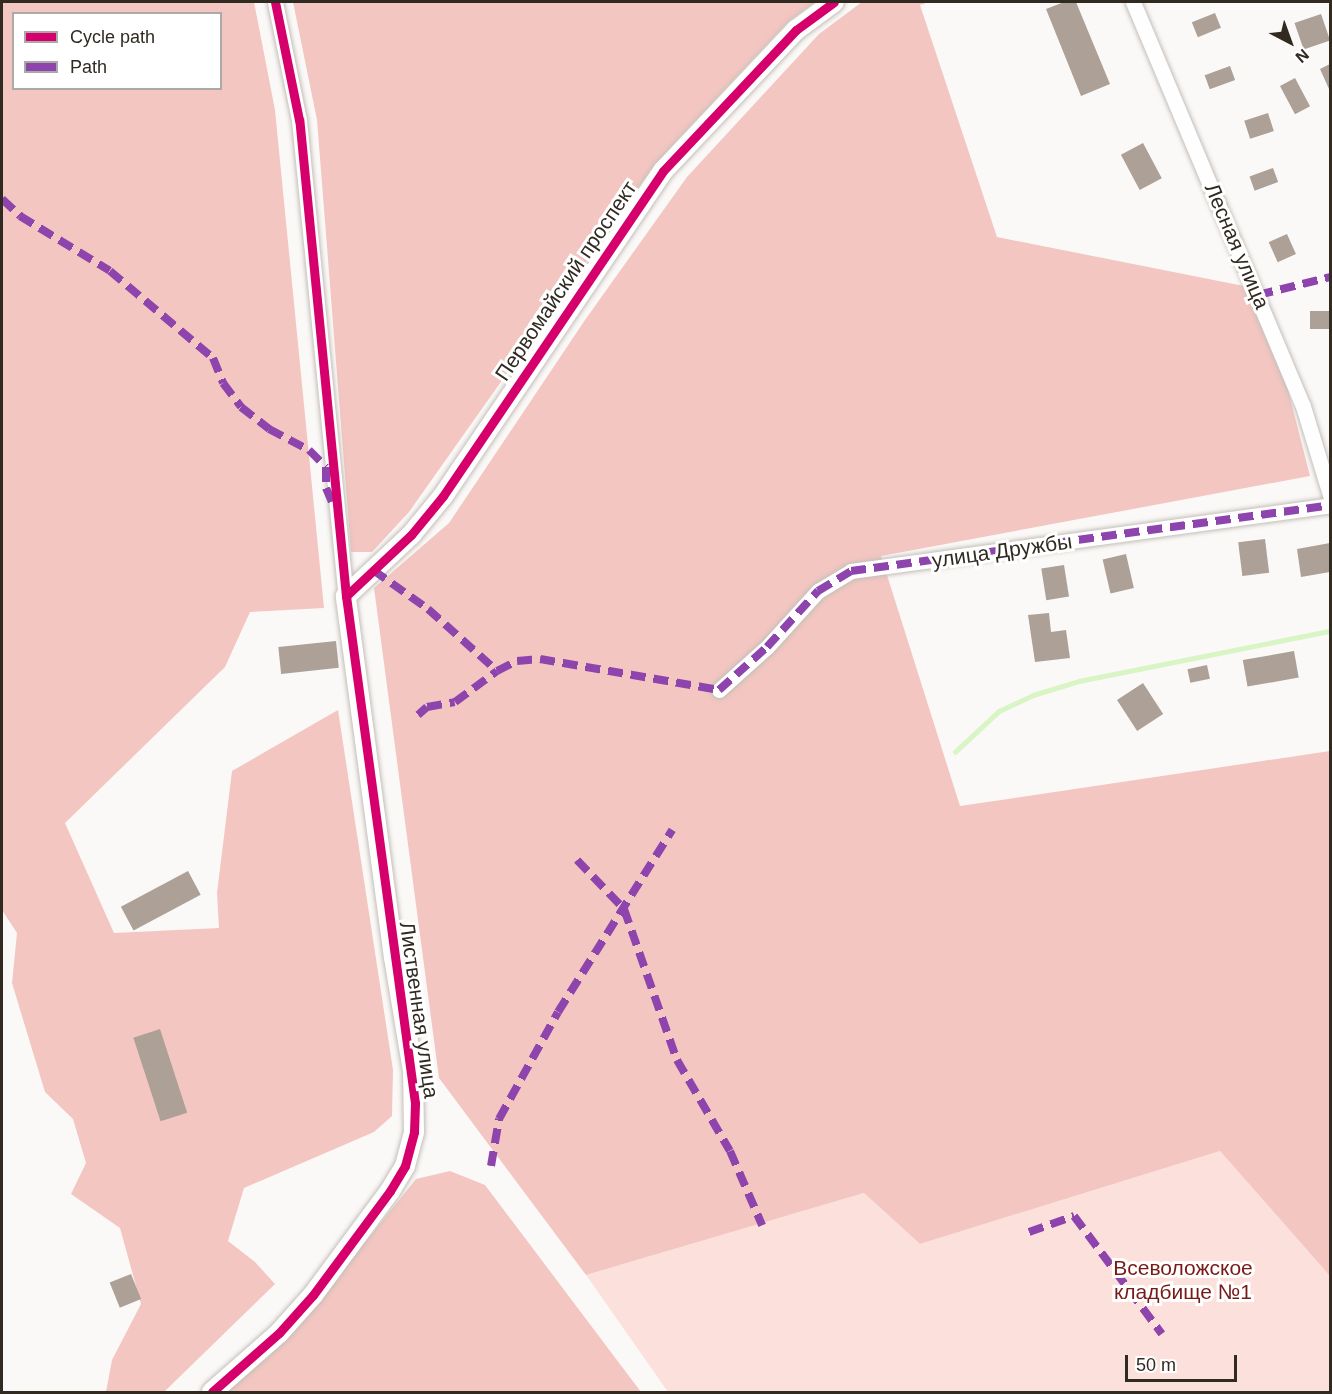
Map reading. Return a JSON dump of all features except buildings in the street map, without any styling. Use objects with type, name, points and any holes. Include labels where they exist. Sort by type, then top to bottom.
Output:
[{"type":"street","points":[[274,2],[298,120],[346,596]]},
{"type":"street","name":"Первомайский проспект","points":[[346,596],[411,535],[443,496],[663,171],[796,30],[834,2]]},
{"type":"street","name":"Лесная улица","points":[[1133,2],[1303,406],[1330,495]]},
{"type":"street","name":"улица Дружбы","points":[[718,690],[767,647],[818,591],[851,572],[1330,505]]},
{"type":"street","name":"Лиственная улица","points":[[212,1392],[279,1333],[313,1295],[390,1191],[405,1166],[414,1132],[413,1071],[394,958],[346,596]]},
{"type":"green space","name":"Всеволожское кладбище №1","points":[[1220,1151],[1330,1276],[1330,1392],[668,1392],[586,1275],[864,1193],[920,1244]]},
{"type":"shaded area","points":[[2,2],[254,2],[275,110],[324,608],[250,612],[225,667],[65,823],[114,933],[219,928],[217,893],[232,771],[338,710],[393,1070],[392,1116],[374,1132],[244,1188],[228,1241],[255,1262],[275,1284],[164,1392],[106,1392],[112,1360],[141,1304],[120,1228],[71,1194],[86,1163],[73,1119],[45,1092],[12,983],[17,933],[2,910]]},
{"type":"shaded area","points":[[293,2],[815,2],[788,22],[655,164],[409,512],[372,552],[351,552],[317,120]]},
{"type":"shaded area","points":[[862,2],[929,2],[920,5],[997,237],[1244,286],[1288,390],[1310,476],[881,556],[960,806],[1330,751],[1330,1276],[1220,1151],[920,1244],[864,1193],[586,1275],[439,1078],[374,588],[449,523],[585,320],[687,177],[819,34]]},
{"type":"shaded area","points":[[450,1171],[485,1185],[641,1392],[226,1392],[289,1337],[416,1179]]},
{"type":"waterway","points":[[955,752],[999,711],[1033,695],[1079,681],[1330,631]]},
{"type":"marked path","points":[[2,199],[20,216],[110,271],[213,358],[223,383],[241,407],[269,429],[309,450],[326,467],[326,488],[332,502]]},
{"type":"marked path","points":[[1258,295],[1330,277]]},
{"type":"marked path","points":[[418,715],[427,707],[455,702],[497,671],[517,661],[540,659],[719,690],[767,647],[818,591],[851,571],[1330,505]]},
{"type":"marked path","points":[[373,570],[428,609],[497,671]]},
{"type":"marked path","points":[[491,1166],[499,1119],[558,1012],[672,830]]},
{"type":"marked path","points":[[577,860],[624,909],[677,1060],[730,1151],[762,1225]]},
{"type":"marked path","points":[[1029,1232],[1074,1216],[1162,1334]]},
{"type":"cycle path","points":[[212,1392],[279,1333],[313,1295],[390,1191],[405,1166],[414,1132],[415,1103],[346,596],[299,120],[275,2]]},
{"type":"cycle path","points":[[346,596],[411,535],[443,496],[663,171],[796,30],[834,2]]}]
